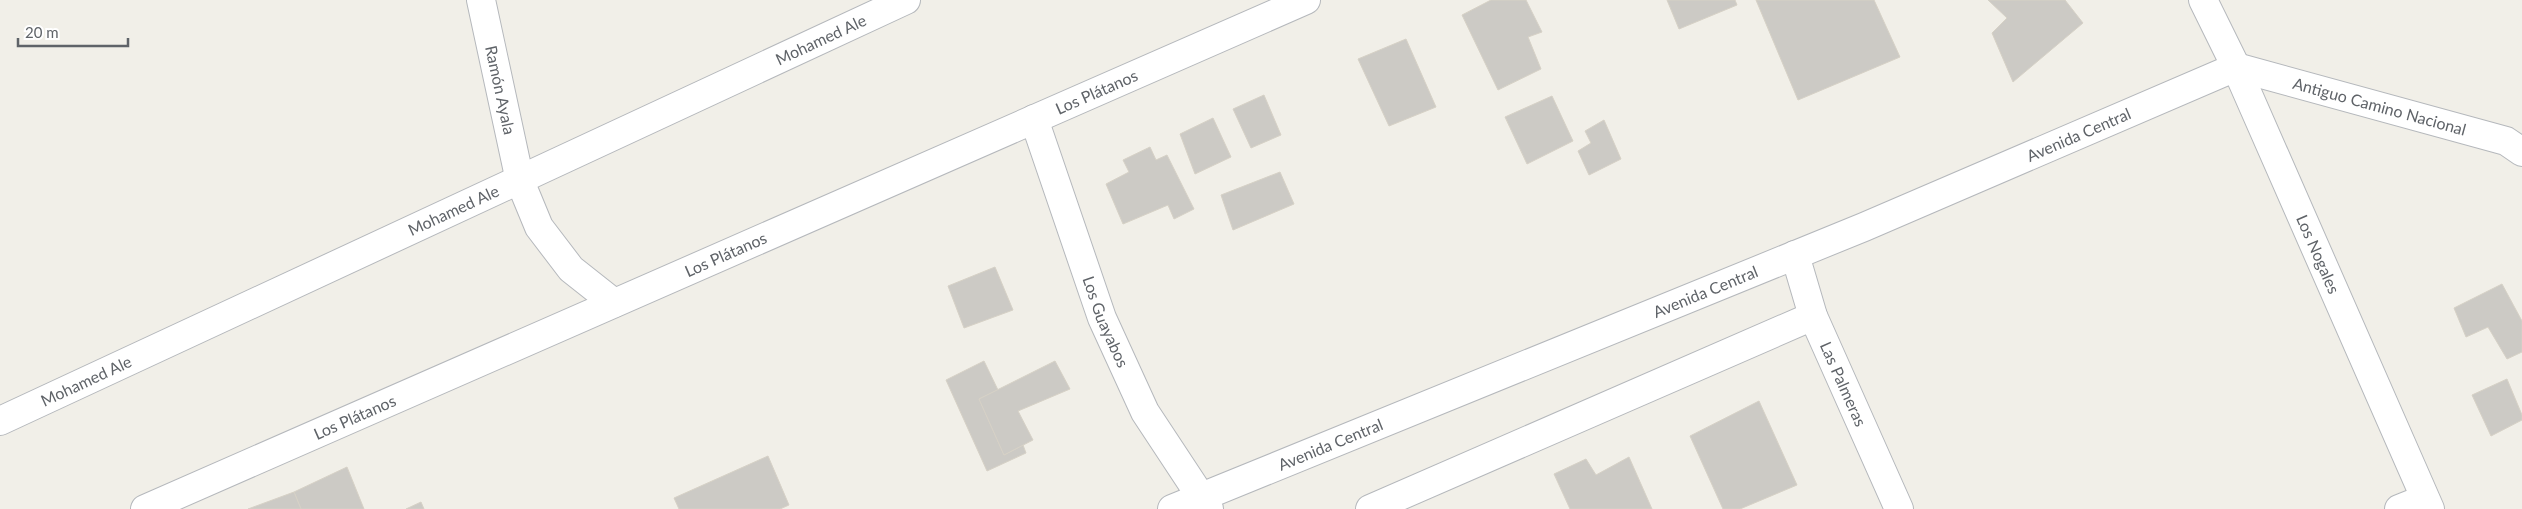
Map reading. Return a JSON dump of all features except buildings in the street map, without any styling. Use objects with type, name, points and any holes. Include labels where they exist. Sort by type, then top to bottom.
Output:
[{"type":"street","name":"Ramón Ayala","points":[[481,0],[520,181],[539,227],[571,269],[614,303]]},
{"type":"street","name":"Mohamed Ale","points":[[0,421],[906,0]]},
{"type":"street","name":"Los Plátanos","points":[[145,509],[1306,0]]},
{"type":"street","name":"Los Nogales","points":[[2203,0],[2236,67],[2427,504]]},
{"type":"street","name":"Antiguo Camino Nacional","points":[[2236,67],[2506,141],[2522,152]]},
{"type":"street","name":"Avenida Central","points":[[1172,509],[1204,503],[1795,255],[2236,67]]},
{"type":"street","name":"Los Guayabos","points":[[1034,119],[1106,326],[1145,412],[1204,503]]},
{"type":"street","name":"Las Palmeras","points":[[1795,255],[1813,316],[1898,509]]},
{"type":"street","points":[[1370,509],[1813,316]]},
{"type":"street","points":[[2399,509],[2427,504]]}]
